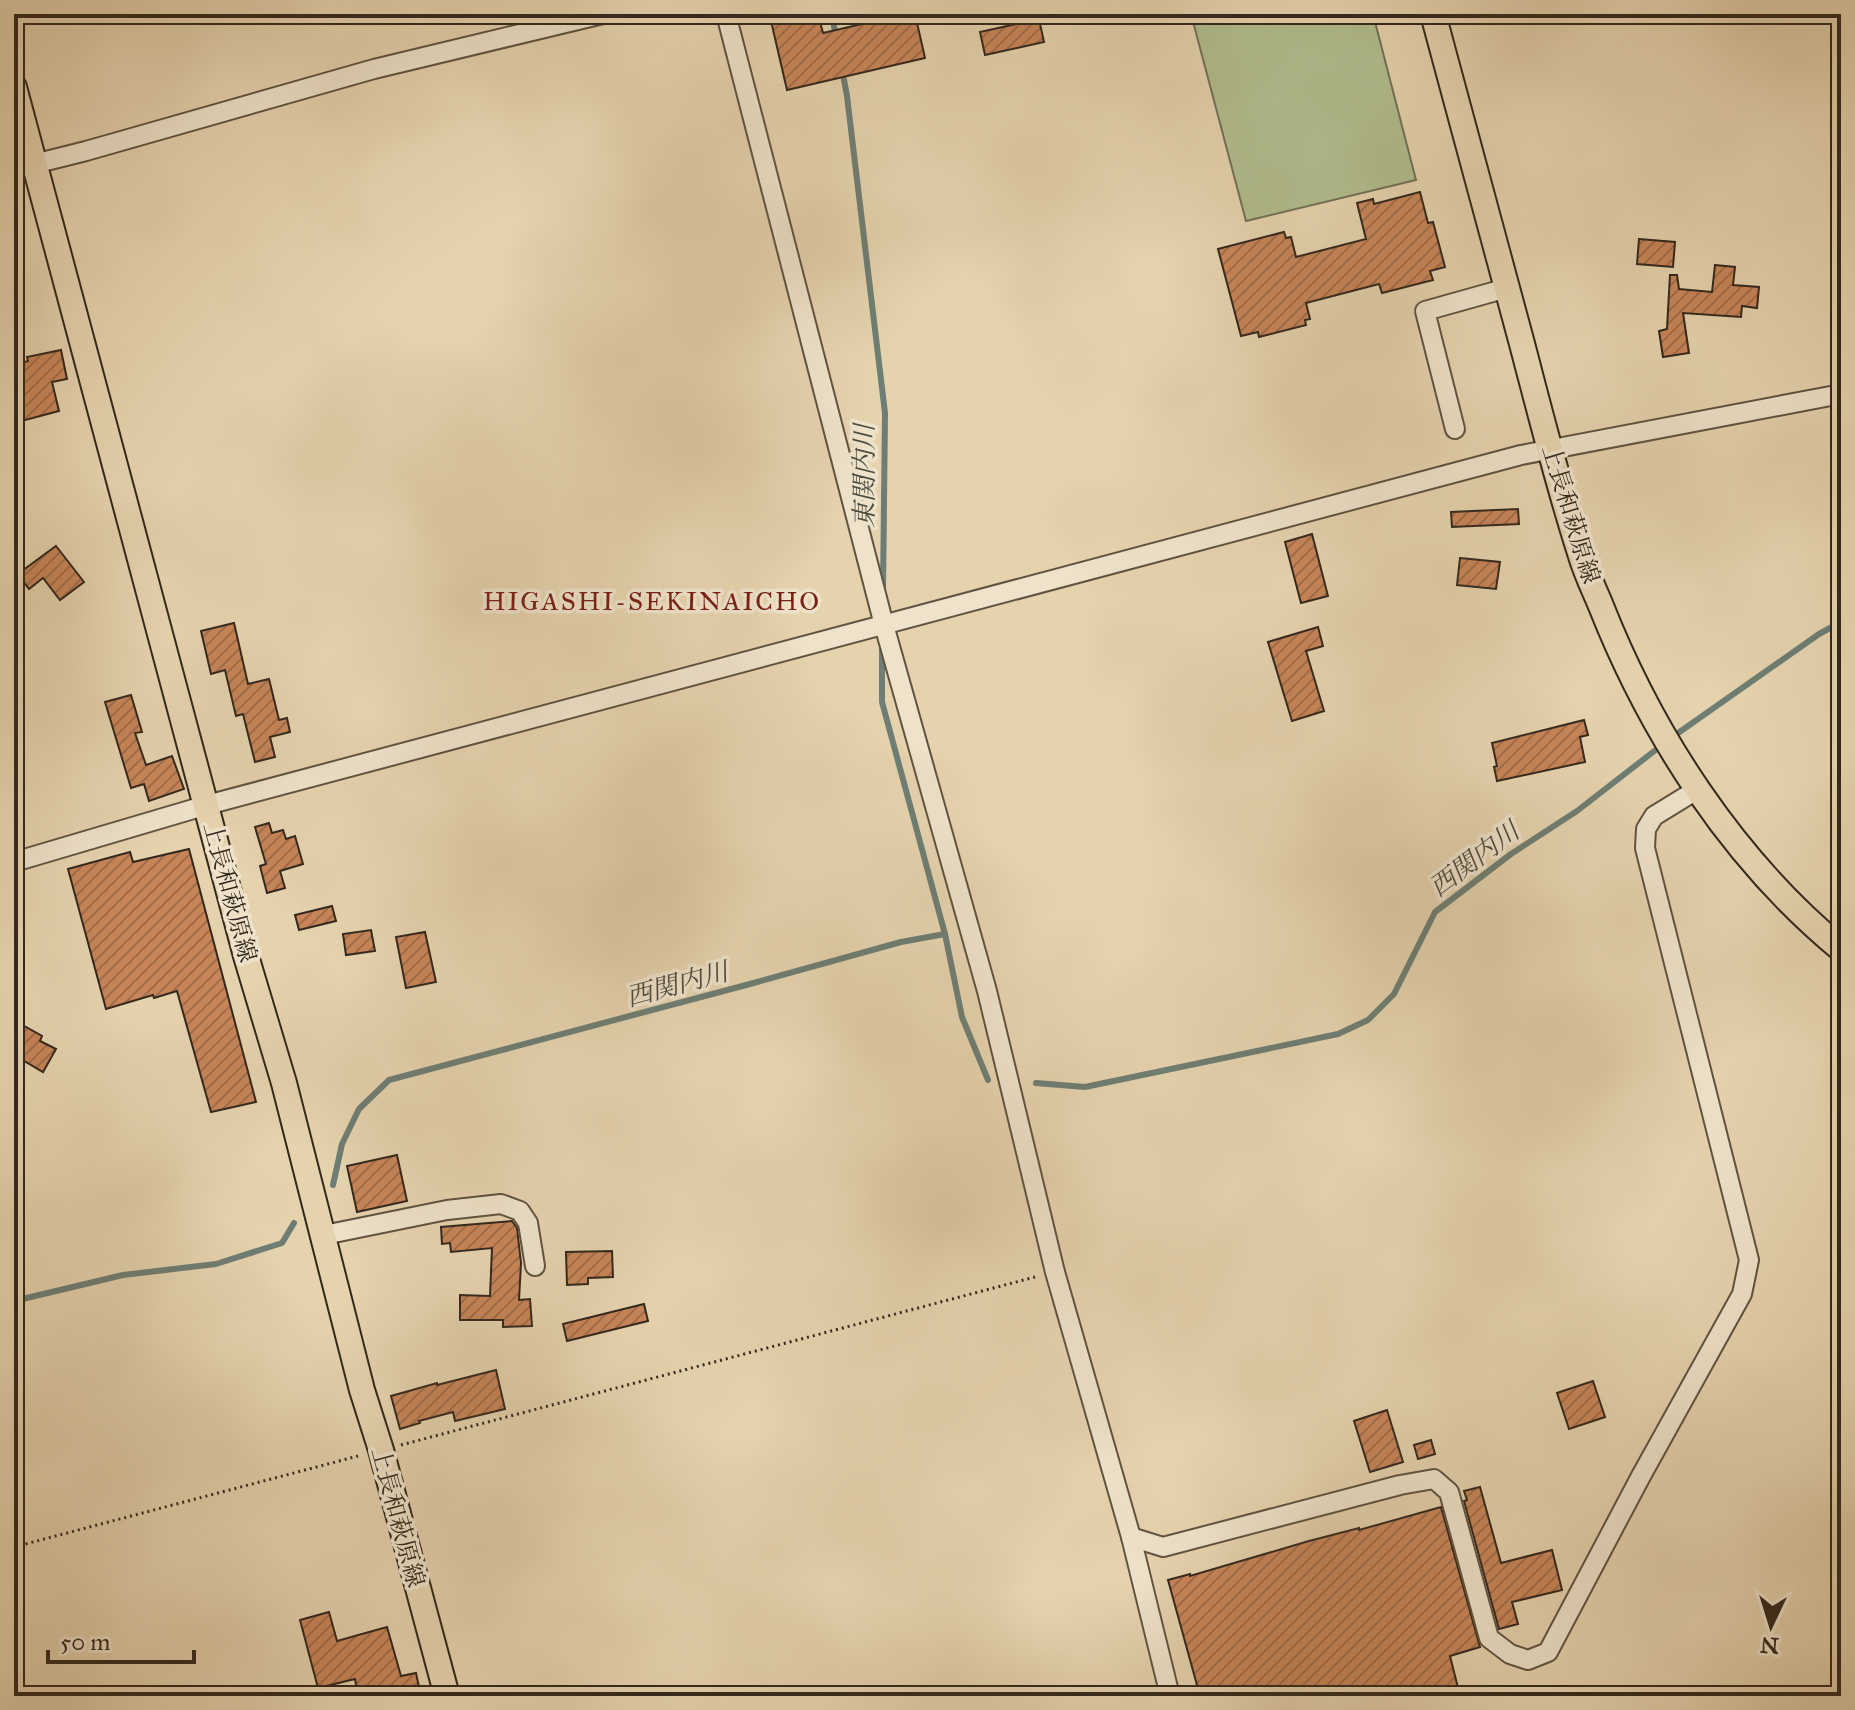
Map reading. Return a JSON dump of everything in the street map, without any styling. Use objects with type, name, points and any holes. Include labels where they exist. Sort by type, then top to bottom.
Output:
[{"type":"main road","name":"上長和萩原線","points":[[1433,14],[1581,558],[1616,645],[1658,726],[1698,789],[1738,843],[1781,892],[1841,949]]},
{"type":"main road","name":"上長和萩原線","points":[[14,87],[24,166],[284,1083],[362,1390],[447,1696]]},
{"type":"street","points":[[24,166],[374,69],[603,14]]},
{"type":"street","points":[[726,14],[884,625],[987,991],[1055,1272],[1131,1537],[1170,1696]]},
{"type":"street","points":[[1455,429],[1425,311],[1507,288]]},
{"type":"street","points":[[14,862],[207,805],[1550,449],[1841,394]]},
{"type":"street","points":[[1131,1537],[1163,1547],[1400,1485],[1434,1479],[1449,1492],[1489,1638],[1510,1654],[1528,1660],[1548,1652],[1742,1294],[1749,1260],[1645,848],[1646,829],[1654,816],[1698,789]]},
{"type":"street","points":[[324,1235],[447,1210],[501,1204],[520,1211],[528,1223],[535,1266]]},
{"type":"path","points":[[14,1547],[1055,1272]]},
{"type":"green space","points":[[1191,14],[1373,14],[1416,180],[1246,221]]},
{"type":"building","points":[[798,14],[818,14],[823,33],[915,14],[925,58],[787,90],[771,21]]},
{"type":"building","points":[[1039,19],[1044,42],[985,55],[980,32]]},
{"type":"building","points":[[1420,192],[1428,223],[1433,222],[1445,267],[1430,271],[1433,280],[1382,293],[1379,284],[1306,303],[1310,319],[1305,320],[1306,325],[1259,337],[1258,332],[1241,336],[1218,249],[1284,232],[1286,238],[1291,237],[1296,257],[1366,239],[1357,203],[1373,199],[1374,204]]},
{"type":"building","points":[[1639,239],[1675,242],[1673,267],[1637,264]]},
{"type":"building","points":[[1715,265],[1735,267],[1733,285],[1759,287],[1757,308],[1742,306],[1741,317],[1683,313],[1689,353],[1663,357],[1659,331],[1667,329],[1670,275],[1677,275],[1679,289],[1712,292]]},
{"type":"building","points":[[61,350],[67,379],[52,382],[59,411],[14,423],[14,365],[28,361],[27,357]]},
{"type":"building","points":[[1518,509],[1519,524],[1452,527],[1451,512]]},
{"type":"building","points":[[1312,534],[1328,596],[1301,603],[1285,542]]},
{"type":"building","points":[[56,546],[84,582],[60,600],[43,578],[29,589],[18,574]]},
{"type":"building","points":[[1460,558],[1500,562],[1496,589],[1457,585]]},
{"type":"building","points":[[234,623],[248,684],[269,679],[279,720],[287,718],[290,732],[270,737],[275,757],[255,762],[243,714],[236,716],[225,670],[211,674],[201,631]]},
{"type":"building","points":[[1318,627],[1323,646],[1306,651],[1324,711],[1292,721],[1268,642]]},
{"type":"building","points":[[131,695],[142,732],[135,733],[146,765],[172,756],[184,789],[149,801],[144,784],[131,788],[105,702]]},
{"type":"building","points":[[1584,720],[1588,735],[1580,737],[1585,762],[1497,781],[1492,743]]},
{"type":"building","points":[[269,823],[272,833],[283,830],[286,839],[295,836],[303,864],[280,871],[285,888],[267,893],[260,866],[266,864],[255,827]]},
{"type":"building","points":[[189,849],[256,1102],[211,1112],[177,991],[106,1009],[68,869],[130,852],[133,862]]},
{"type":"building","points":[[332,906],[336,921],[299,930],[295,915]]},
{"type":"building","points":[[371,930],[375,951],[346,955],[343,934]]},
{"type":"building","points":[[425,932],[436,982],[406,988],[396,937]]},
{"type":"building","points":[[19,1023],[42,1036],[40,1041],[56,1049],[43,1072],[14,1055],[14,1031]]},
{"type":"building","points":[[397,1155],[407,1201],[357,1212],[347,1166]]},
{"type":"building","points":[[512,1221],[517,1228],[521,1263],[519,1300],[530,1299],[532,1326],[503,1327],[503,1320],[460,1320],[460,1295],[490,1296],[492,1248],[451,1252],[450,1243],[442,1244],[441,1227]]},
{"type":"building","points":[[612,1251],[613,1277],[588,1278],[588,1284],[567,1285],[566,1252]]},
{"type":"building","points":[[644,1304],[648,1321],[567,1341],[563,1324]]},
{"type":"building","points":[[496,1370],[505,1409],[455,1421],[453,1412],[400,1429],[391,1396]]},
{"type":"building","points":[[1593,1381],[1605,1417],[1569,1429],[1557,1393]]},
{"type":"building","points":[[1387,1410],[1403,1462],[1370,1472],[1354,1421]]},
{"type":"building","points":[[1431,1440],[1435,1454],[1418,1459],[1414,1445]]},
{"type":"building","points":[[1480,1487],[1501,1563],[1552,1550],[1562,1590],[1512,1602],[1518,1624],[1499,1629],[1464,1501],[1467,1500],[1464,1491]]},
{"type":"building","points":[[1441,1507],[1480,1647],[1450,1656],[1460,1696],[1335,1696],[1333,1686],[1296,1696],[1200,1696],[1168,1580]]},
{"type":"building","points":[[329,1612],[337,1641],[387,1627],[401,1676],[416,1673],[421,1696],[358,1696],[355,1679],[318,1688],[300,1620]]},
{"type":"waterway","name":"東関内川","points":[[832,14],[836,38]]},
{"type":"waterway","name":"東関内川","points":[[842,69],[885,413],[883,591]]},
{"type":"waterway","name":"西関内川","points":[[1671,738],[1819,634],[1841,622]]},
{"type":"waterway","name":"東関内川","points":[[882,646],[882,702],[945,934],[962,1017],[988,1080]]},
{"type":"waterway","name":"西関内川","points":[[1036,1083],[1085,1087],[1338,1034],[1368,1020],[1394,994],[1435,912],[1511,854],[1577,811],[1662,745]]},
{"type":"waterway","name":"西関内川","points":[[333,1185],[342,1144],[359,1109],[389,1080],[901,942],[945,934]]},
{"type":"waterway","name":"西関内川","points":[[14,1301],[123,1275],[216,1264],[282,1243],[294,1223]]},
{"type":"district","name":"HIGASHI-SEKINAICHO","points":[[652,601]]}]
